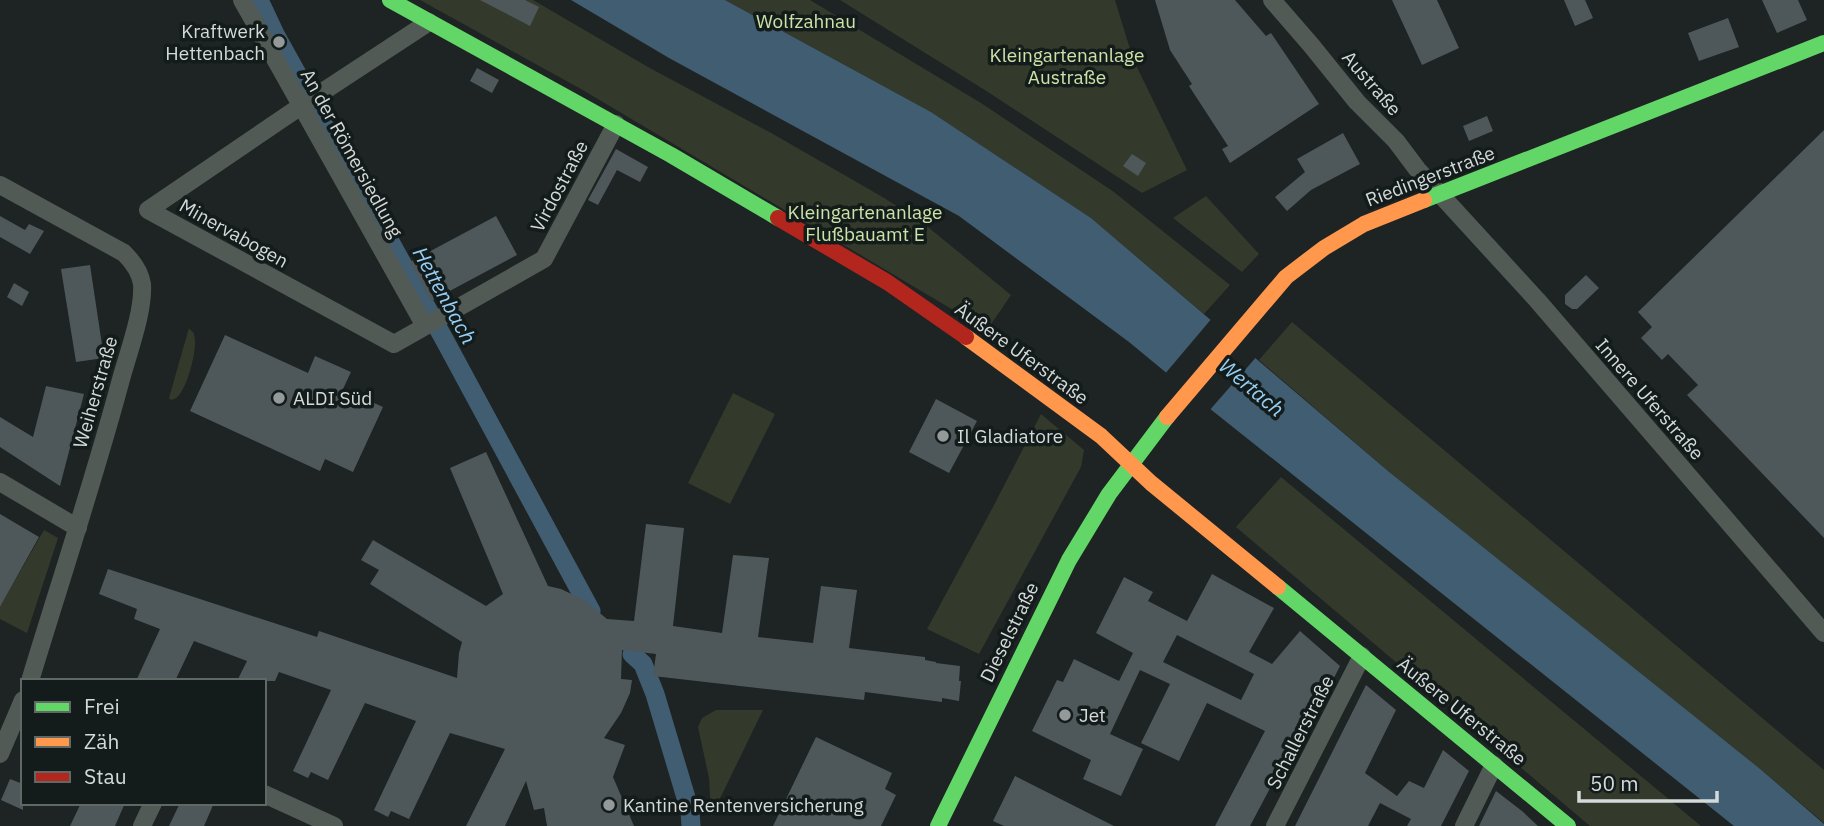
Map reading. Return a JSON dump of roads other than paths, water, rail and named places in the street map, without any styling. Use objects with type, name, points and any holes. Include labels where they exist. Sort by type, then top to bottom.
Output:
[{"type":"street","name":"An der Römersiedlung","points":[[242,0],[425,326]]},
{"type":"street","name":"Äußere Uferstraße","points":[[390,0],[683,162],[887,282],[979,346],[1101,436],[1151,483],[1568,826]]},
{"type":"street","name":"Austraße","points":[[1272,0],[1357,102],[1396,141],[1440,194]]},
{"type":"street","points":[[301,106],[429,22]]},
{"type":"street","name":"Riedingerstraße","points":[[1131,463],[1286,277],[1324,248],[1364,224],[1824,43]]},
{"type":"street","name":"Minervabogen","points":[[301,106],[148,210],[394,344],[425,326]]},
{"type":"street","name":"Virdostraße","points":[[425,326],[544,259],[616,124]]},
{"type":"street","name":"Weiherstraße","points":[[0,185],[124,253],[137,268],[142,284],[132,340],[78,528],[31,679]]},
{"type":"street","name":"Innere Uferstraße","points":[[1440,194],[1546,310],[1824,633]]},
{"type":"street","name":"Dieselstraße","points":[[938,826],[1069,560],[1102,503],[1131,463]]},
{"type":"street","points":[[0,482],[78,528]]},
{"type":"street","name":"Schallerstraße","points":[[1275,826],[1362,656]]},
{"type":"street","points":[[0,754],[21,705]]},
{"type":"street","points":[[1464,826],[1494,765]]},
{"type":"street","points":[[266,795],[307,821],[334,826]]},
{"type":"street","points":[[142,826],[152,805]]},
{"type":"water","name":"Wertach","points":[[571,0],[725,0],[931,112],[1091,218],[1388,471],[1759,768],[1824,826],[1734,826],[1129,342],[959,216],[669,58]]},
{"type":"waterway","name":"Hettenbach","points":[[259,0],[275,34],[591,611]]},
{"type":"waterway","name":"Hettenbach","points":[[632,654],[643,664],[655,694],[690,811],[691,826]]},
{"type":"place","name":"Kraftwerk Hettenbach","points":[[279,42]]},
{"type":"place","name":"ALDI Süd","points":[[279,398]]},
{"type":"place","name":"Il Gladiatore","points":[[943,436]]},
{"type":"place","name":"Jet","points":[[1065,715]]},
{"type":"place","name":"Kantine Rentenversicherung","points":[[609,805]]},
{"type":"park label","name":"Wolfzahnau","points":[[806,21]]},
{"type":"park label","name":"Kleingartenanlage Austraße","points":[[1067,66]]},
{"type":"park label","name":"Kleingartenanlage Flußbauamt E","points":[[865,223]]}]
